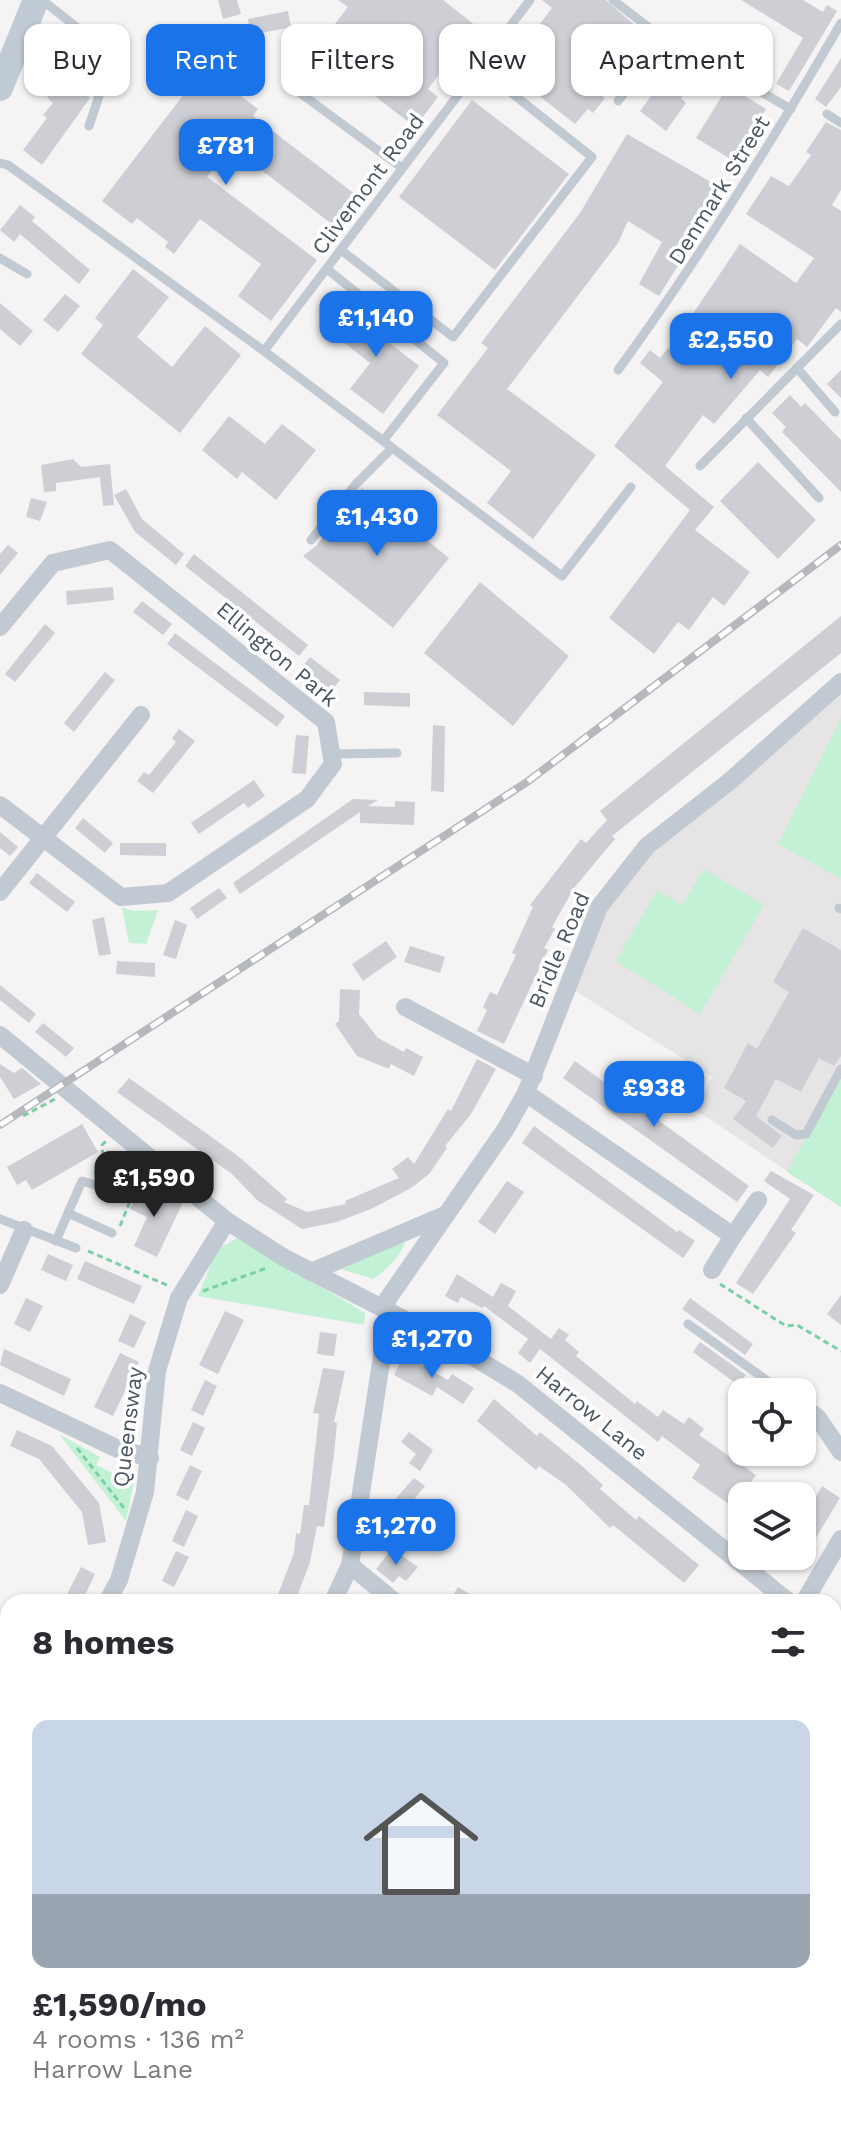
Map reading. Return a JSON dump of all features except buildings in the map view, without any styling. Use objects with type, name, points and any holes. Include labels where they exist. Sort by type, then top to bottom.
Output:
[{"type":"main road","points":[[0,88],[8,46],[36,0]]},
{"type":"street","name":"Ellington Park","points":[[0,627],[53,563],[86,548],[110,550],[326,722],[332,754]]},
{"type":"street","name":"Bridle Road","points":[[337,1594],[350,1565],[387,1300],[530,1084],[599,907],[647,846],[730,781],[841,682]]},
{"type":"street","points":[[0,892],[141,715]]},
{"type":"street","points":[[0,805],[121,897],[168,893],[307,799],[333,764],[332,754]]},
{"type":"street","points":[[405,1007],[530,1084],[733,1236]]},
{"type":"street","name":"Harrow Lane","points":[[0,1035],[227,1221],[283,1257],[454,1345],[518,1384],[779,1594]]},
{"type":"street","points":[[712,1270],[758,1200]]},
{"type":"street","points":[[311,1272],[446,1215]]},
{"type":"street","name":"Queensway","points":[[111,1594],[119,1580],[136,1524],[150,1458],[157,1371],[183,1290],[227,1221]]},
{"type":"street","points":[[0,1285],[24,1230]]},
{"type":"street","points":[[2,1398],[66,1423],[116,1448],[150,1458]]},
{"type":"street","points":[[816,1416],[841,1452]]},
{"type":"street","points":[[809,1594],[841,1539]]},
{"type":"street","points":[[350,1565],[385,1594]]},
{"type":"lane","points":[[42,0],[102,47],[107,72],[89,126]]},
{"type":"lane","name":"Clivemont Road","points":[[512,24],[530,0]]},
{"type":"lane","points":[[613,0],[665,40],[618,101]]},
{"type":"lane","name":"Denmark Street","points":[[618,370],[677,290],[791,109],[841,23]]},
{"type":"lane","points":[[304,96],[402,168]]},
{"type":"lane","name":"Clivemont Road","points":[[264,351],[457,96]]},
{"type":"lane","points":[[341,250],[453,337],[592,157],[515,96]]},
{"type":"lane","points":[[768,96],[791,109]]},
{"type":"lane","points":[[827,114],[841,123]]},
{"type":"lane","points":[[0,163],[8,165],[264,351],[562,576],[631,487]]},
{"type":"lane","points":[[0,258],[27,274]]},
{"type":"lane","points":[[327,269],[444,363],[383,441]]},
{"type":"lane","points":[[700,466],[777,385],[841,324]]},
{"type":"lane","points":[[797,368],[835,412]]},
{"type":"lane","points":[[746,418],[819,498]]},
{"type":"lane","points":[[311,540],[355,485],[392,448]]},
{"type":"lane","points":[[332,754],[397,753]]},
{"type":"lane","points":[[772,1120],[796,1135],[806,1134],[841,1069]]},
{"type":"lane","points":[[56,1241],[78,1185],[82,1181],[112,1190],[119,1173]]},
{"type":"lane","points":[[68,1213],[112,1233]]},
{"type":"lane","points":[[0,1219],[76,1248]]},
{"type":"lane","points":[[688,1324],[763,1378]]},
{"type":"path","points":[[23,1116],[69,1091]]},
{"type":"path","points":[[91,1183],[103,1157],[102,1145],[119,1132]]},
{"type":"path","points":[[112,1233],[116,1234],[139,1179],[156,1163]]},
{"type":"path","points":[[76,1248],[183,1290],[199,1293],[279,1263],[283,1257]]},
{"type":"path","points":[[712,1270],[722,1287],[786,1326],[797,1325],[841,1351]]},
{"type":"path","points":[[66,1423],[67,1436],[136,1524]]},
{"type":"shaded area","points":[[841,691],[841,1207],[696,1110],[712,1077],[574,990],[604,909],[651,850]]},
{"type":"green space","points":[[841,718],[841,879],[778,844]]},
{"type":"green space","points":[[704,869],[764,905],[700,1014],[616,961],[657,890],[682,905]]},
{"type":"green space","points":[[122,907],[133,911],[158,910],[146,944],[129,943]]},
{"type":"green space","points":[[841,1077],[841,1207],[787,1172]]},
{"type":"green space","points":[[239,1237],[365,1313],[364,1325],[198,1296],[217,1249]]},
{"type":"green space","points":[[405,1241],[393,1262],[373,1279],[341,1269]]},
{"type":"green space","points":[[59,1434],[100,1457],[96,1465],[115,1474],[121,1466],[134,1482],[126,1521]]},
{"type":"railway","points":[[0,1125],[527,782],[841,545]]}]
